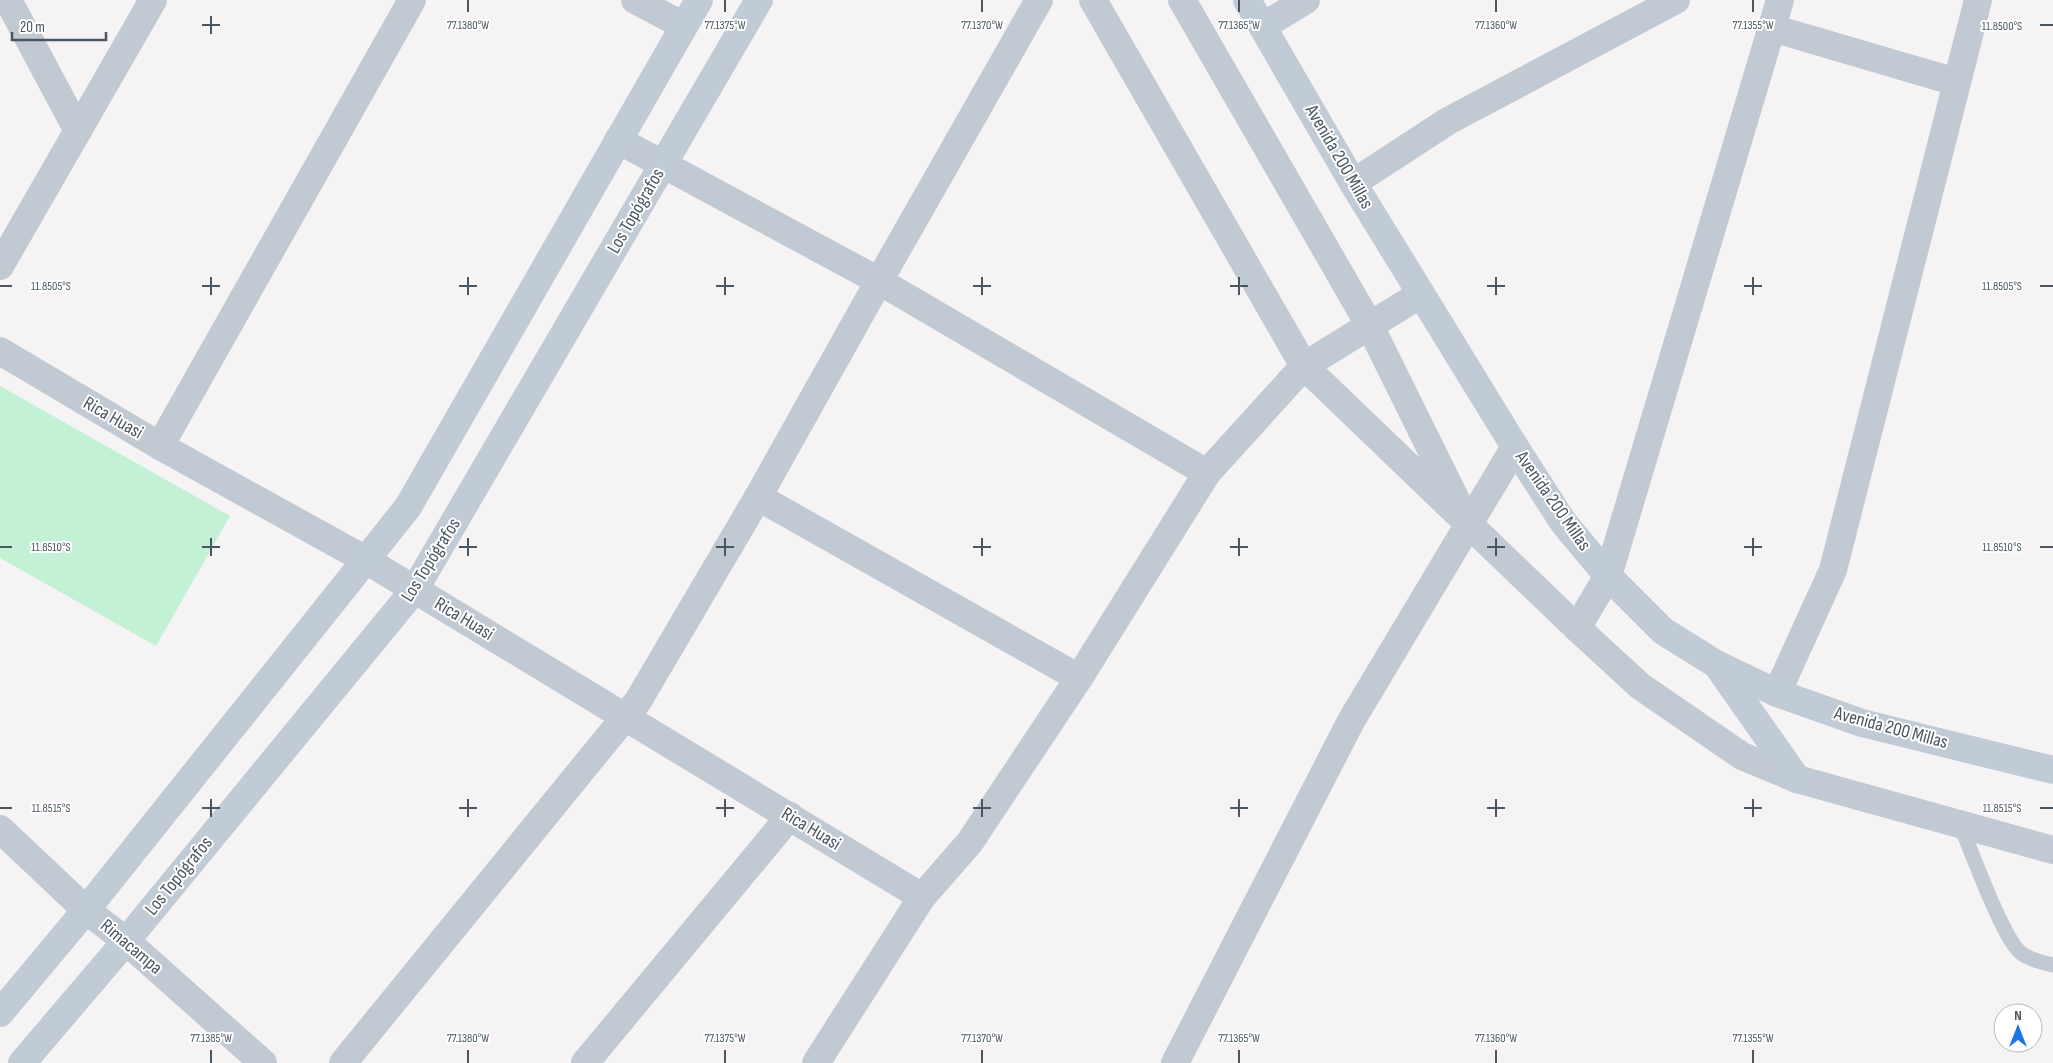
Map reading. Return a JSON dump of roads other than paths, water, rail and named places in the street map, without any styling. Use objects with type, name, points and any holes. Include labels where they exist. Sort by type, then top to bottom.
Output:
[{"type":"main road","points":[[0,1013],[86,910],[408,507],[699,0]]},
{"type":"main road","name":"Los Topógrafos","points":[[22,1063],[126,941],[415,589],[759,0]]},
{"type":"main road","name":"Avenida 200 Millas","points":[[1247,0],[1353,183],[1514,447],[1563,522],[1608,576],[1663,631],[1716,664],[1777,693],[1862,723],[2053,770]]},
{"type":"main road","points":[[1716,664],[1797,779]]},
{"type":"street","points":[[8,0],[78,131]]},
{"type":"street","points":[[0,266],[153,0]]},
{"type":"street","points":[[160,446],[412,0]]},
{"type":"street","points":[[636,0],[684,26]]},
{"type":"street","points":[[343,1063],[638,700],[758,497],[1039,0]]},
{"type":"street","points":[[1093,0],[1304,366],[1640,686],[1742,756],[1797,779],[2053,850]]},
{"type":"street","points":[[1182,0],[1370,326],[1468,523]]},
{"type":"street","points":[[1263,26],[1306,0]]},
{"type":"street","points":[[1353,183],[1448,121],[1676,0]]},
{"type":"street","points":[[1577,628],[1608,576],[1780,0]]},
{"type":"street","points":[[1777,693],[1833,570],[1978,0]]},
{"type":"street","points":[[1772,28],[1956,82]]},
{"type":"street","points":[[618,140],[879,281],[1207,473]]},
{"type":"street","points":[[816,1063],[922,897],[970,842],[1078,678],[1207,473],[1304,366],[1422,294]]},
{"type":"street","name":"Rica Huasi","points":[[0,351],[160,446],[415,589],[922,897]]},
{"type":"street","points":[[1175,1063],[1350,721],[1514,447]]},
{"type":"street","points":[[758,497],[1078,678]]},
{"type":"street","points":[[585,1063],[790,816]]},
{"type":"street","name":"Rimacampa","points":[[0,829],[86,910],[126,941],[263,1063]]},
{"type":"lane","points":[[1960,824],[2006,933],[2020,953],[2036,961],[2053,965]]}]
